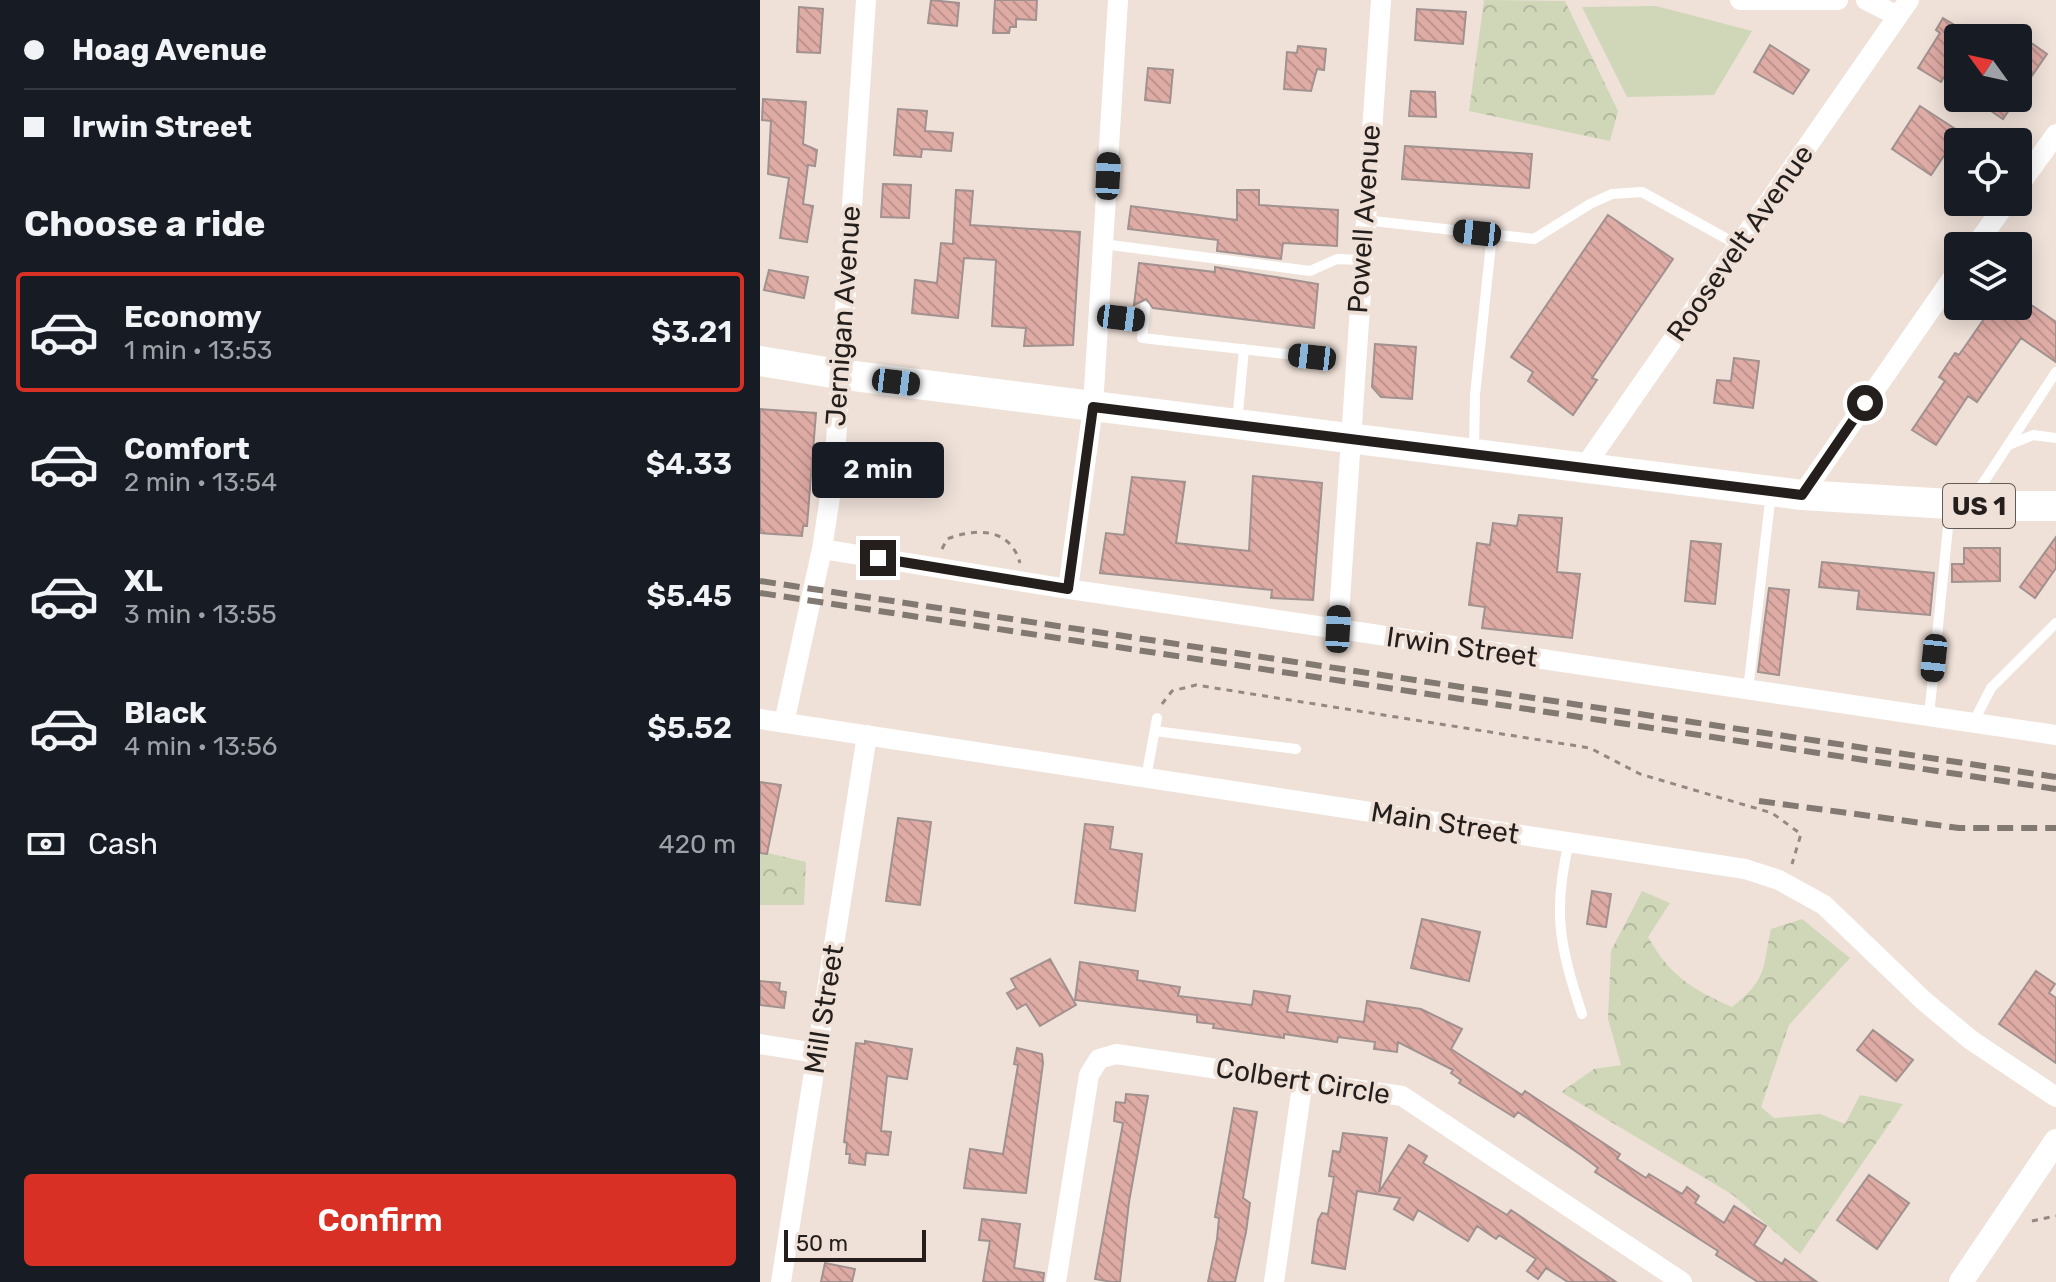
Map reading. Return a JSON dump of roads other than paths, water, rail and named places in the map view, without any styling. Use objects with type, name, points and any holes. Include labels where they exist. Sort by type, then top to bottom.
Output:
[{"type":"main road","name":"US 1","points":[[760,361],[1093,407],[1802,495],[1960,505],[2056,506]]},
{"type":"street","name":"Jernigan Avenue","points":[[784,723],[822,549],[834,471],[838,374],[866,0]]},
{"type":"street","points":[[1068,589],[1093,407],[1118,0]]},
{"type":"street","name":"Powell Avenue","points":[[1338,629],[1348,439],[1381,0]]},
{"type":"street","points":[[1740,0],[1838,0]]},
{"type":"street","points":[[1866,0],[1904,8]]},
{"type":"street","name":"Roosevelt Avenue","points":[[1583,469],[1904,8]]},
{"type":"street","points":[[2032,167],[2056,134]]},
{"type":"street","points":[[1802,495],[1944,290]]},
{"type":"street","name":"Irwin Street","points":[[822,549],[1068,589],[2056,735]]},
{"type":"street","name":"Main Street","points":[[760,719],[1745,869],[1786,883],[1824,905],[1847,923],[1924,1001],[1971,1040],[2056,1097]]},
{"type":"street","name":"Mill Street","points":[[781,1282],[867,735]]},
{"type":"street","points":[[760,1044],[816,1053]]},
{"type":"street","name":"Colbert Circle","points":[[1056,1282],[1089,1075],[1099,1059],[1116,1054],[1303,1079],[1402,1096],[1416,1102],[1682,1282]]},
{"type":"street","points":[[1274,1282],[1303,1079]]},
{"type":"street","points":[[1961,1282],[2056,1141]]},
{"type":"lane","points":[[1364,220],[1534,239],[1590,204],[1632,191],[1642,192],[1738,245]]},
{"type":"lane","points":[[1474,455],[1475,395],[1492,234]]},
{"type":"lane","points":[[1103,244],[1310,271],[1337,259],[1361,260]]},
{"type":"lane","points":[[1150,264],[1151,250]]},
{"type":"lane","points":[[1145,307],[1142,338],[1312,357]]},
{"type":"lane","points":[[1098,316],[1144,321]]},
{"type":"lane","points":[[1236,425],[1244,349]]},
{"type":"lane","points":[[1929,716],[1960,505],[2008,446],[2056,372]]},
{"type":"lane","points":[[2008,446],[2033,435],[2056,438]]},
{"type":"lane","points":[[1748,690],[1769,530],[1771,491]]},
{"type":"lane","points":[[1973,723],[1991,688],[2056,623]]},
{"type":"lane","points":[[1146,778],[1157,718]]},
{"type":"lane","points":[[1155,731],[1296,749]]},
{"type":"lane","points":[[1569,842],[1558,907],[1559,939],[1582,1014]]},
{"type":"railway","points":[[760,581],[2056,777]]},
{"type":"railway","points":[[760,593],[2056,789]]},
{"type":"railway","points":[[1759,801],[1959,828],[2056,828]]}]
